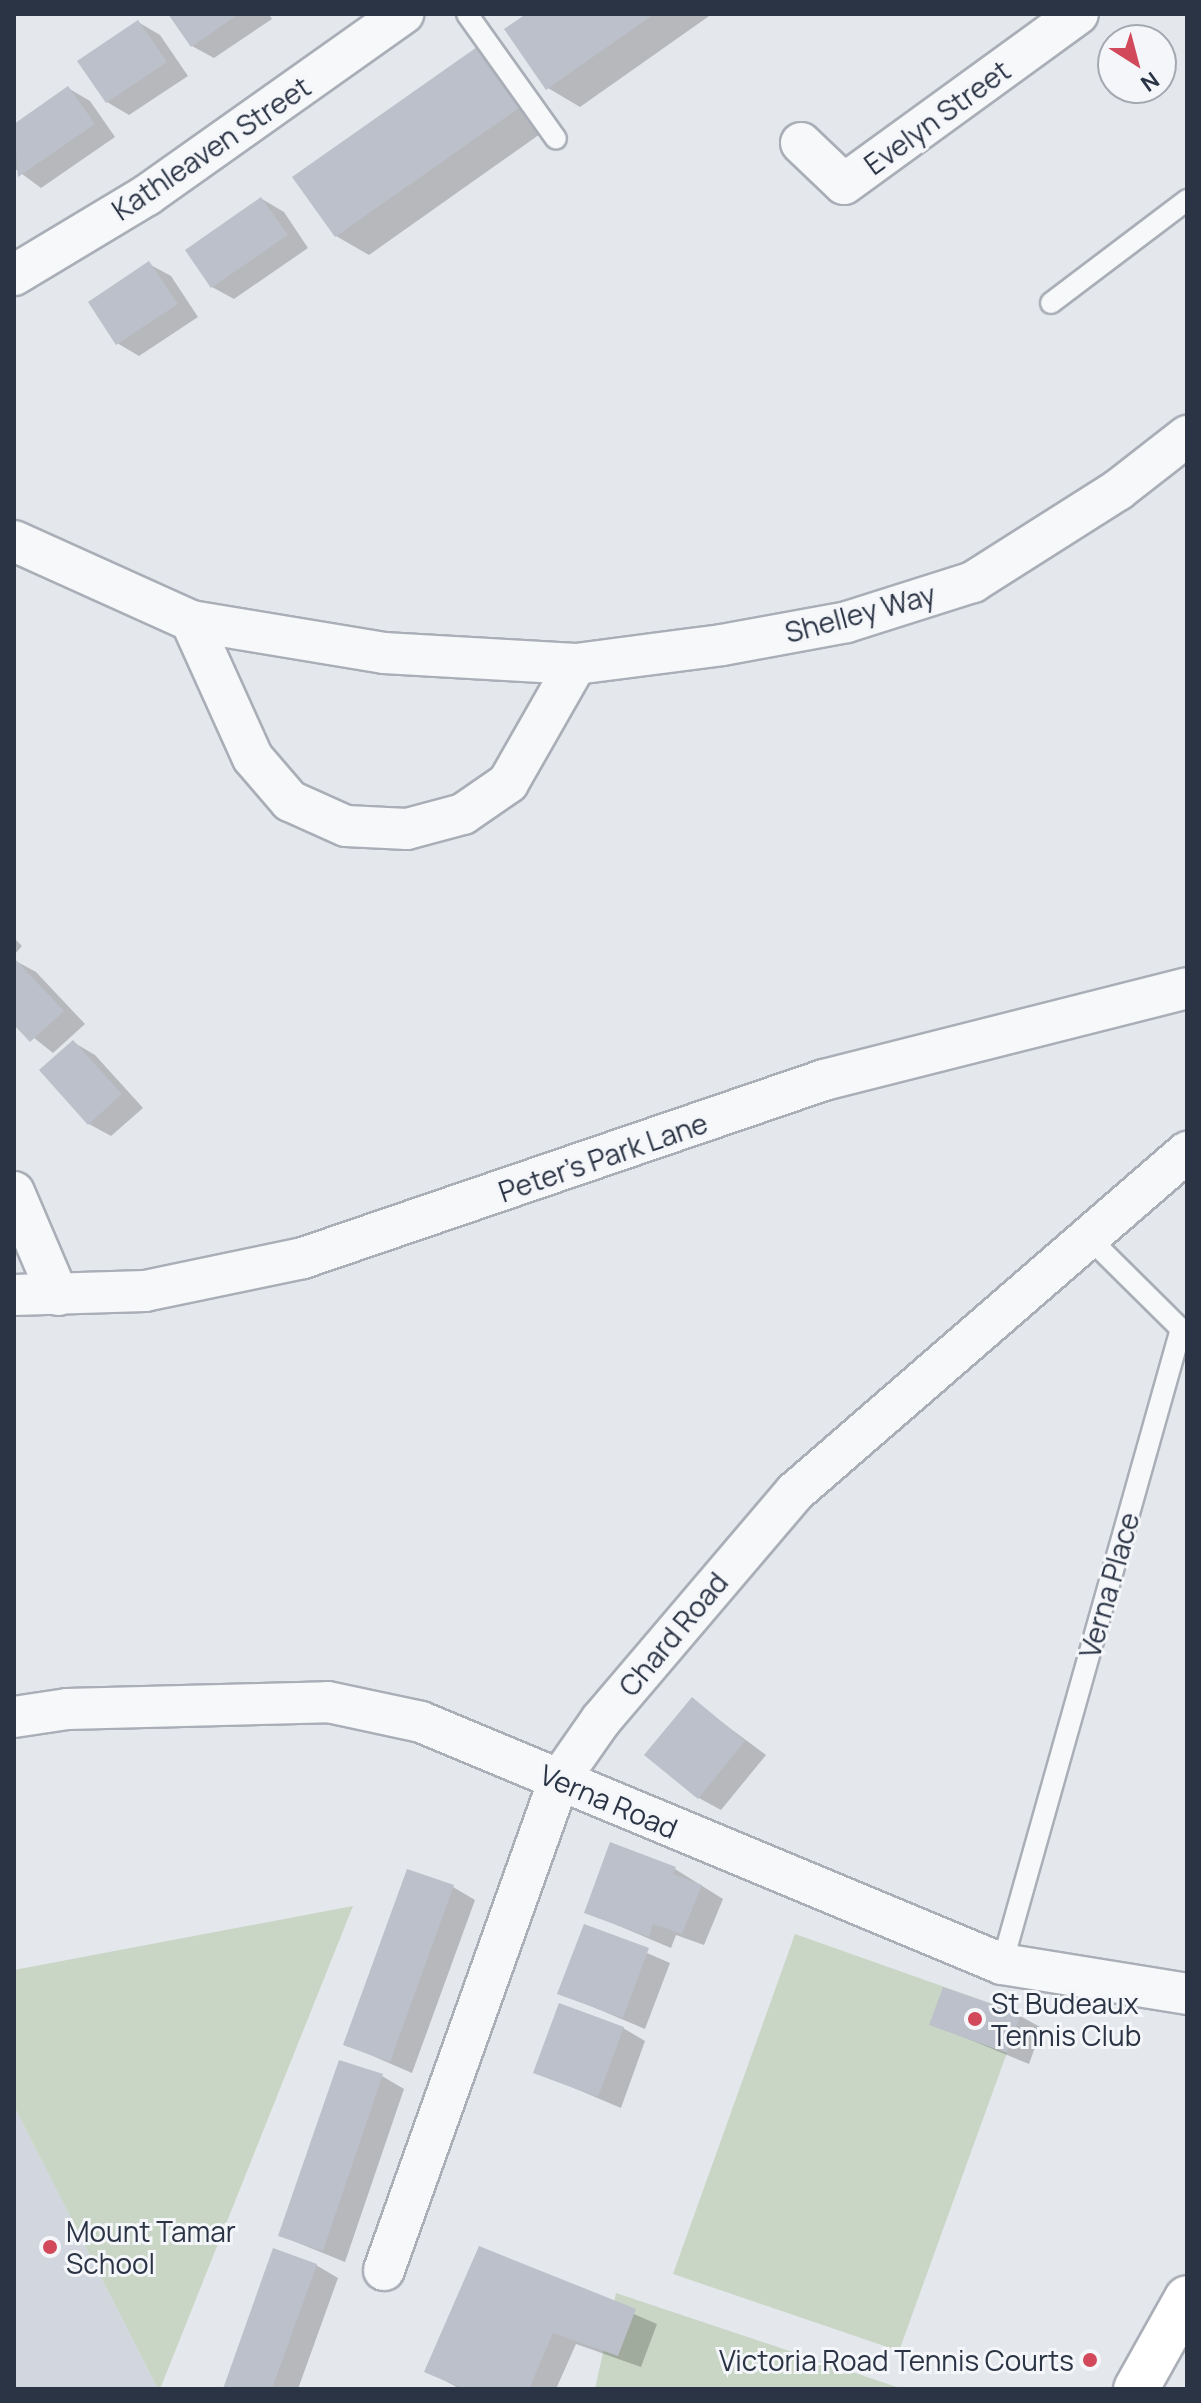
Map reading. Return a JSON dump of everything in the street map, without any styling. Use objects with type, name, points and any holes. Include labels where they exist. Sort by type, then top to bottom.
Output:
[{"type":"street","name":"Kathleaven Street","points":[[14,275],[147,195],[403,14]]},
{"type":"street","name":"Evelyn Street","points":[[801,143],[844,184],[1078,14]]},
{"type":"street","name":"Shelley Way","points":[[14,541],[191,621],[384,653],[576,664],[722,645],[847,622],[973,582],[1118,490],[1187,436]]},
{"type":"street","points":[[191,621],[253,758],[290,801],[346,826],[421,825],[463,814],[508,783],[576,664]]},
{"type":"street","name":"Peter's Park Lane","points":[[14,1295],[145,1291],[303,1258],[824,1080],[1187,988]]},
{"type":"street","name":"Chard Road","points":[[384,2270],[559,1780],[601,1720],[795,1492],[1091,1240],[1187,1152]]},
{"type":"street","points":[[14,1192],[58,1295]]},
{"type":"street","name":"Verna Road","points":[[14,1717],[67,1709],[328,1702],[421,1722],[1002,1964],[1187,1994]]},
{"type":"street","points":[[1136,2389],[1187,2298]]},
{"type":"lane","points":[[467,14],[556,139]]},
{"type":"lane","points":[[1051,303],[1187,200]]},
{"type":"lane","name":"Verna Place","points":[[1002,1964],[1181,1329],[1091,1240]]},
{"type":"shaded area","name":"Mount Tamar School","points":[[14,2106],[158,2389],[14,2389]]},
{"type":"green space","points":[[353,1906],[158,2389],[14,2106],[14,1970]]},
{"type":"green space","points":[[795,1934],[1021,2014],[899,2351],[673,2274]]},
{"type":"green space","points":[[616,2293],[903,2389],[595,2389]]},
{"type":"building","points":[[168,14],[239,14],[191,47]]},
{"type":"building","points":[[526,14],[654,14],[546,90],[504,29]]},
{"type":"building","points":[[138,20],[167,62],[106,103],[77,61]]},
{"type":"building","points":[[477,47],[519,108],[335,237],[292,177]]},
{"type":"building","points":[[68,86],[95,124],[18,177],[14,124]]},
{"type":"building","points":[[261,197],[288,235],[211,288],[185,250]]},
{"type":"building","points":[[149,261],[178,304],[116,345],[88,302]]},
{"type":"building","points":[[14,958],[64,1011],[30,1042],[14,1025]]},
{"type":"building","points":[[73,1040],[122,1094],[88,1125],[39,1070]]},
{"type":"building","points":[[692,1697],[745,1741],[698,1799],[644,1755]]},
{"type":"building","points":[[610,1842],[676,1867],[673,1874],[702,1885],[682,1934],[653,1924],[649,1937],[584,1913]]},
{"type":"building","points":[[407,1869],[454,1885],[390,2062],[343,2045]]},
{"type":"building","points":[[584,1924],[649,1948],[623,2018],[557,1994]]},
{"type":"building","name":"St Budeaux Tennis Club","points":[[943,1987],[1021,2014],[1007,2053],[929,2025]]},
{"type":"building","points":[[559,2003],[624,2027],[598,2097],[533,2073]]},
{"type":"building","points":[[339,2060],[383,2074],[323,2251],[278,2236]]},
{"type":"building","points":[[479,2246],[636,2309],[618,2356],[553,2333],[529,2389],[464,2389],[424,2372]]},
{"type":"building","points":[[273,2248],[317,2264],[272,2389],[223,2389]]},
{"type":"place","name":"St Budeaux Tennis Club","points":[[975,2019]]},
{"type":"place","name":"Mount Tamar School","points":[[50,2247]]},
{"type":"place","name":"Victoria Road Tennis Courts","points":[[1090,2360]]}]
